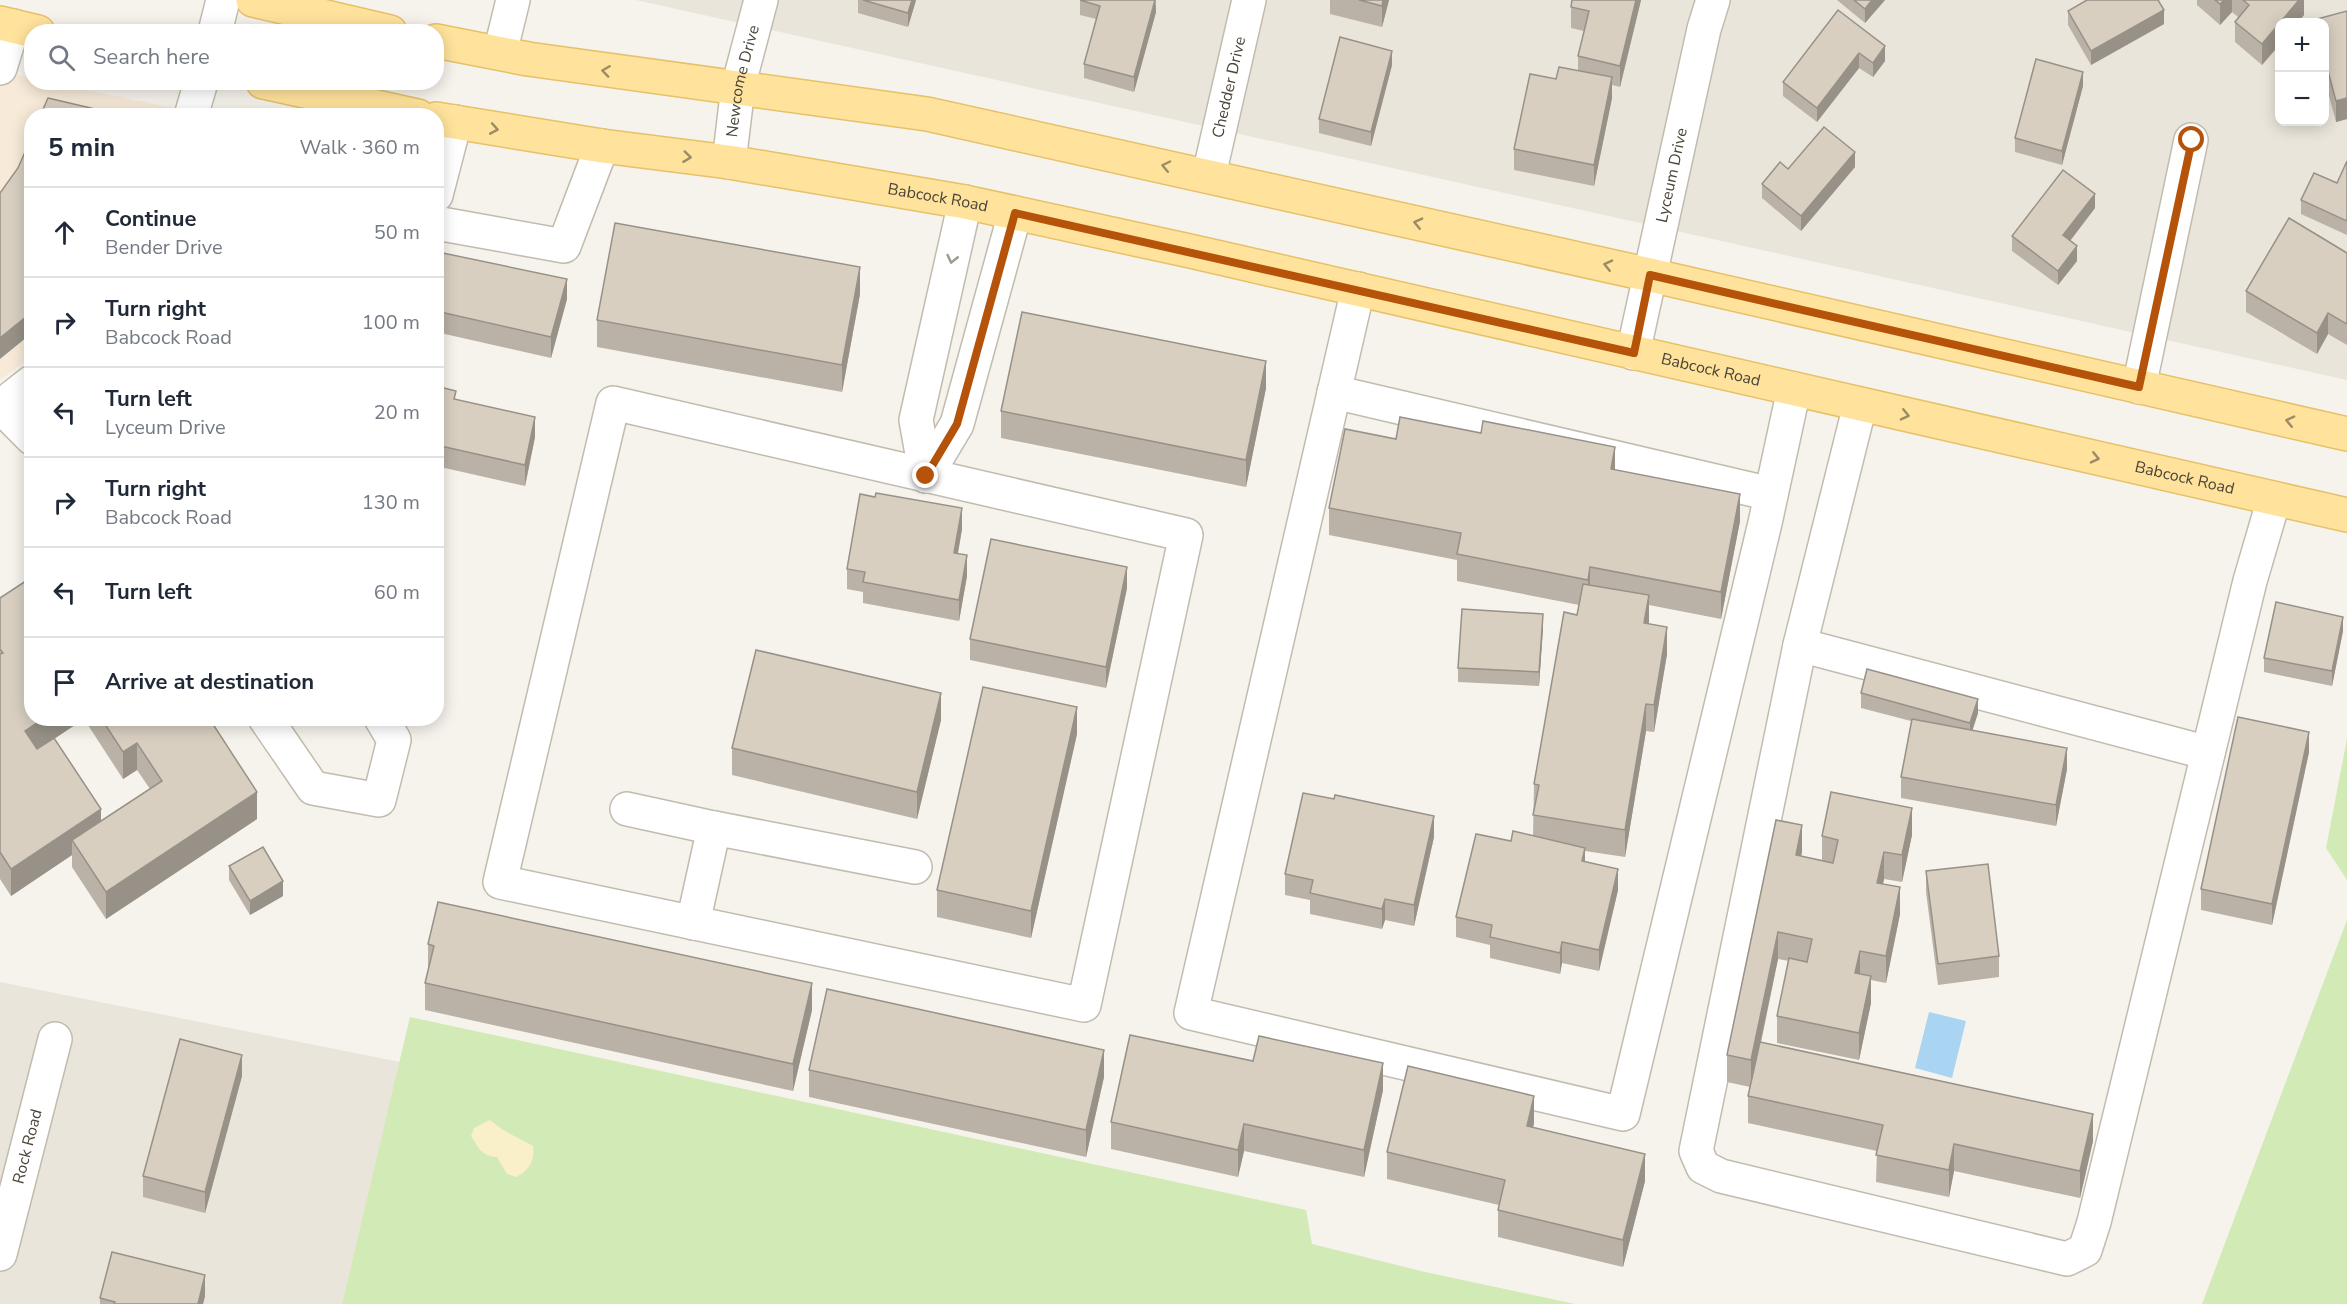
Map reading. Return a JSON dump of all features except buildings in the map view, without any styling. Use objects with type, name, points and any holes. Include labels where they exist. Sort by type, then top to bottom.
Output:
[{"type":"main road","points":[[253,0],[356,24]]},
{"type":"main road","points":[[444,42],[595,69],[927,114],[1209,175],[2347,434]]},
{"type":"main road","points":[[299,90],[382,108]]},
{"type":"main road","name":"Babcock Road","points":[[446,120],[602,146],[729,162],[965,202],[2347,515]]},
{"type":"street","points":[[217,24],[223,0]]},
{"type":"street","points":[[501,53],[513,0]]},
{"type":"street","name":"Newcome Drive","points":[[729,162],[738,87],[761,0]]},
{"type":"street","name":"Chedder Drive","points":[[1209,175],[1249,0]]},
{"type":"street","name":"Lyceum Drive","points":[[1634,353],[1704,29],[1713,0]]},
{"type":"street","points":[[0,68],[17,27]]},
{"type":"street","points":[[193,108],[199,90]]},
{"type":"street","points":[[444,135],[446,120]]},
{"type":"street","points":[[2139,387],[2192,140]]},
{"type":"street","points":[[444,224],[564,246],[602,146]]},
{"type":"street","points":[[926,476],[916,420],[965,202]]},
{"type":"street","points":[[926,476],[957,424],[1015,213]]},
{"type":"street","points":[[1358,290],[1191,1013],[1623,1114],[1794,389]]},
{"type":"street","points":[[24,388],[0,406],[24,430]]},
{"type":"street","points":[[1334,392],[1771,494]]},
{"type":"street","points":[[613,403],[926,476],[1186,535],[1084,1005],[500,882],[613,403]]},
{"type":"street","points":[[1860,405],[1800,645],[1696,1151],[1703,1167],[1721,1176],[2067,1259],[2085,1250],[2094,1222],[2250,581],[2274,499]]},
{"type":"street","points":[[1800,645],[2208,753]]},
{"type":"street","points":[[270,726],[313,788],[379,801],[394,740],[386,726]]},
{"type":"street","points":[[627,809],[915,867]]},
{"type":"street","points":[[693,923],[714,828]]},
{"type":"street","name":"Rock Road","points":[[0,1254],[55,1039]]},
{"type":"shaded area","points":[[636,0],[2347,0],[2347,380]]},
{"type":"shaded area","points":[[0,72],[24,77],[24,90],[86,90],[173,108],[24,108],[24,362],[0,380]]},
{"type":"shaded area","points":[[0,982],[400,1062],[342,1304],[0,1304]]},
{"type":"green space","points":[[2347,739],[2347,880],[2326,848]]},
{"type":"green space","points":[[2347,920],[2347,1304],[2202,1304]]},
{"type":"green space","points":[[410,1017],[1306,1210],[1312,1244],[1425,1272],[1575,1304],[342,1304]]},
{"type":"sand","points":[[490,1120],[503,1130],[533,1146],[530,1164],[516,1177],[507,1174],[497,1157],[481,1151],[471,1136],[474,1128]]},
{"type":"water","points":[[1929,1012],[1966,1021],[1952,1078],[1915,1068]]},
{"type":"route","points":[[926,476],[957,424],[1015,213],[1634,353],[1650,275],[2139,387],[2192,140]]}]
